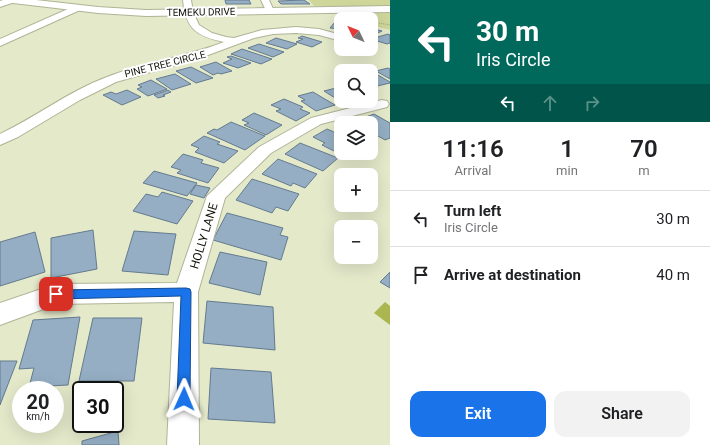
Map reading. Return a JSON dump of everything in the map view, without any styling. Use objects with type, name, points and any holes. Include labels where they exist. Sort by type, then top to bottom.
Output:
[{"type":"street","points":[[0,4],[12,0]]},
{"type":"street","name":"TEMEKU DRIVE","points":[[12,0],[122,12],[390,9]]},
{"type":"street","points":[[187,0],[188,12],[198,31],[210,36],[236,42]]},
{"type":"street","points":[[265,0],[270,11]]},
{"type":"street","points":[[0,43],[77,8]]},
{"type":"street","name":"PINE TREE CIRCLE","points":[[0,140],[42,118],[86,91],[121,75],[212,52],[251,36],[295,30],[334,36]]},
{"type":"street","name":"HOLLY LANE","points":[[183,445],[186,292],[216,196],[265,150],[316,121],[380,99]]},
{"type":"street","points":[[0,314],[56,294],[186,292]]},
{"type":"shaded area","points":[[309,0],[390,0],[390,30],[378,27],[378,12],[341,12],[335,6],[314,6]]},
{"type":"shaded area","points":[[385,302],[390,306],[390,325],[374,313]]},
{"type":"building","points":[[225,0],[249,0],[251,4],[226,4]]},
{"type":"building","points":[[304,0],[310,4],[281,4],[278,1]]},
{"type":"building","points":[[334,23],[334,28],[330,28]]},
{"type":"building","points":[[388,34],[390,35],[390,43],[387,44],[378,41],[378,37]]},
{"type":"building","points":[[302,36],[322,42],[312,47],[296,42],[303,39],[298,38]]},
{"type":"building","points":[[276,38],[297,44],[287,49],[266,43]]},
{"type":"building","points":[[259,44],[284,52],[273,57],[248,48]]},
{"type":"building","points":[[242,49],[272,59],[261,64],[231,54]]},
{"type":"building","points":[[231,56],[251,63],[238,68],[223,63],[232,59],[227,57]]},
{"type":"building","points":[[216,62],[232,71],[213,75],[200,67]]},
{"type":"building","points":[[191,67],[213,78],[196,83],[176,71]]},
{"type":"building","points":[[388,68],[390,69],[390,79],[378,72],[378,70]]},
{"type":"building","points":[[175,74],[191,84],[172,90],[156,79]]},
{"type":"building","points":[[378,75],[390,82],[378,86]]},
{"type":"building","points":[[151,80],[167,89],[148,96],[137,89],[142,87],[138,85]]},
{"type":"building","points":[[334,88],[334,97],[324,91]]},
{"type":"building","points":[[127,90],[141,97],[122,105],[103,95],[111,92],[116,94]]},
{"type":"building","points":[[168,90],[171,92],[163,95],[165,96],[158,98],[154,95]]},
{"type":"building","points":[[313,92],[334,105],[316,111],[301,101],[305,100],[298,96]]},
{"type":"building","points":[[284,99],[303,107],[300,109],[310,113],[296,121],[276,111],[281,109],[271,105]]},
{"type":"building","points":[[254,113],[282,125],[266,135],[244,125],[249,123],[242,120]]},
{"type":"building","points":[[378,116],[390,123],[390,138],[385,140],[378,136]]},
{"type":"building","points":[[231,122],[265,136],[245,150],[207,133],[214,129],[217,130]]},
{"type":"building","points":[[327,129],[334,132],[334,151],[322,145],[325,143],[313,137]]},
{"type":"building","points":[[204,136],[220,142],[217,144],[238,151],[224,163],[195,152],[199,148],[191,145]]},
{"type":"building","points":[[300,143],[334,156],[334,160],[336,160],[323,171],[285,154]]},
{"type":"building","points":[[183,154],[203,160],[201,163],[219,168],[208,183],[177,173],[181,170],[171,167]]},
{"type":"building","points":[[278,159],[317,174],[305,188],[293,183],[291,186],[262,174]]},
{"type":"building","points":[[154,171],[197,183],[187,196],[143,183]]},
{"type":"building","points":[[252,179],[299,194],[288,211],[276,207],[272,213],[236,200]]},
{"type":"building","points":[[196,185],[210,188],[204,198],[190,194]]},
{"type":"building","points":[[162,192],[193,201],[177,224],[133,211],[146,194],[158,197]]},
{"type":"building","points":[[227,213],[283,228],[280,235],[288,237],[281,260],[213,240]]},
{"type":"building","points":[[93,230],[97,269],[51,278],[51,238]]},
{"type":"building","points":[[134,231],[176,234],[168,275],[122,271]]},
{"type":"building","points":[[35,232],[45,272],[0,286],[0,242]]},
{"type":"building","points":[[220,252],[267,262],[260,295],[209,283]]},
{"type":"building","points":[[390,272],[390,288],[380,282]]},
{"type":"building","points":[[207,301],[273,307],[275,350],[203,343]]},
{"type":"building","points":[[80,317],[68,385],[64,385],[64,381],[31,381],[34,368],[19,369],[33,320]]},
{"type":"building","points":[[93,318],[142,318],[134,381],[79,381]]},
{"type":"building","points":[[0,361],[17,361],[0,405]]},
{"type":"building","points":[[211,368],[271,372],[275,423],[208,419]]},
{"type":"building","points":[[111,433],[118,433],[119,445],[82,445],[82,441]]},
{"type":"route","points":[[56,294],[186,292],[184,399]]}]
